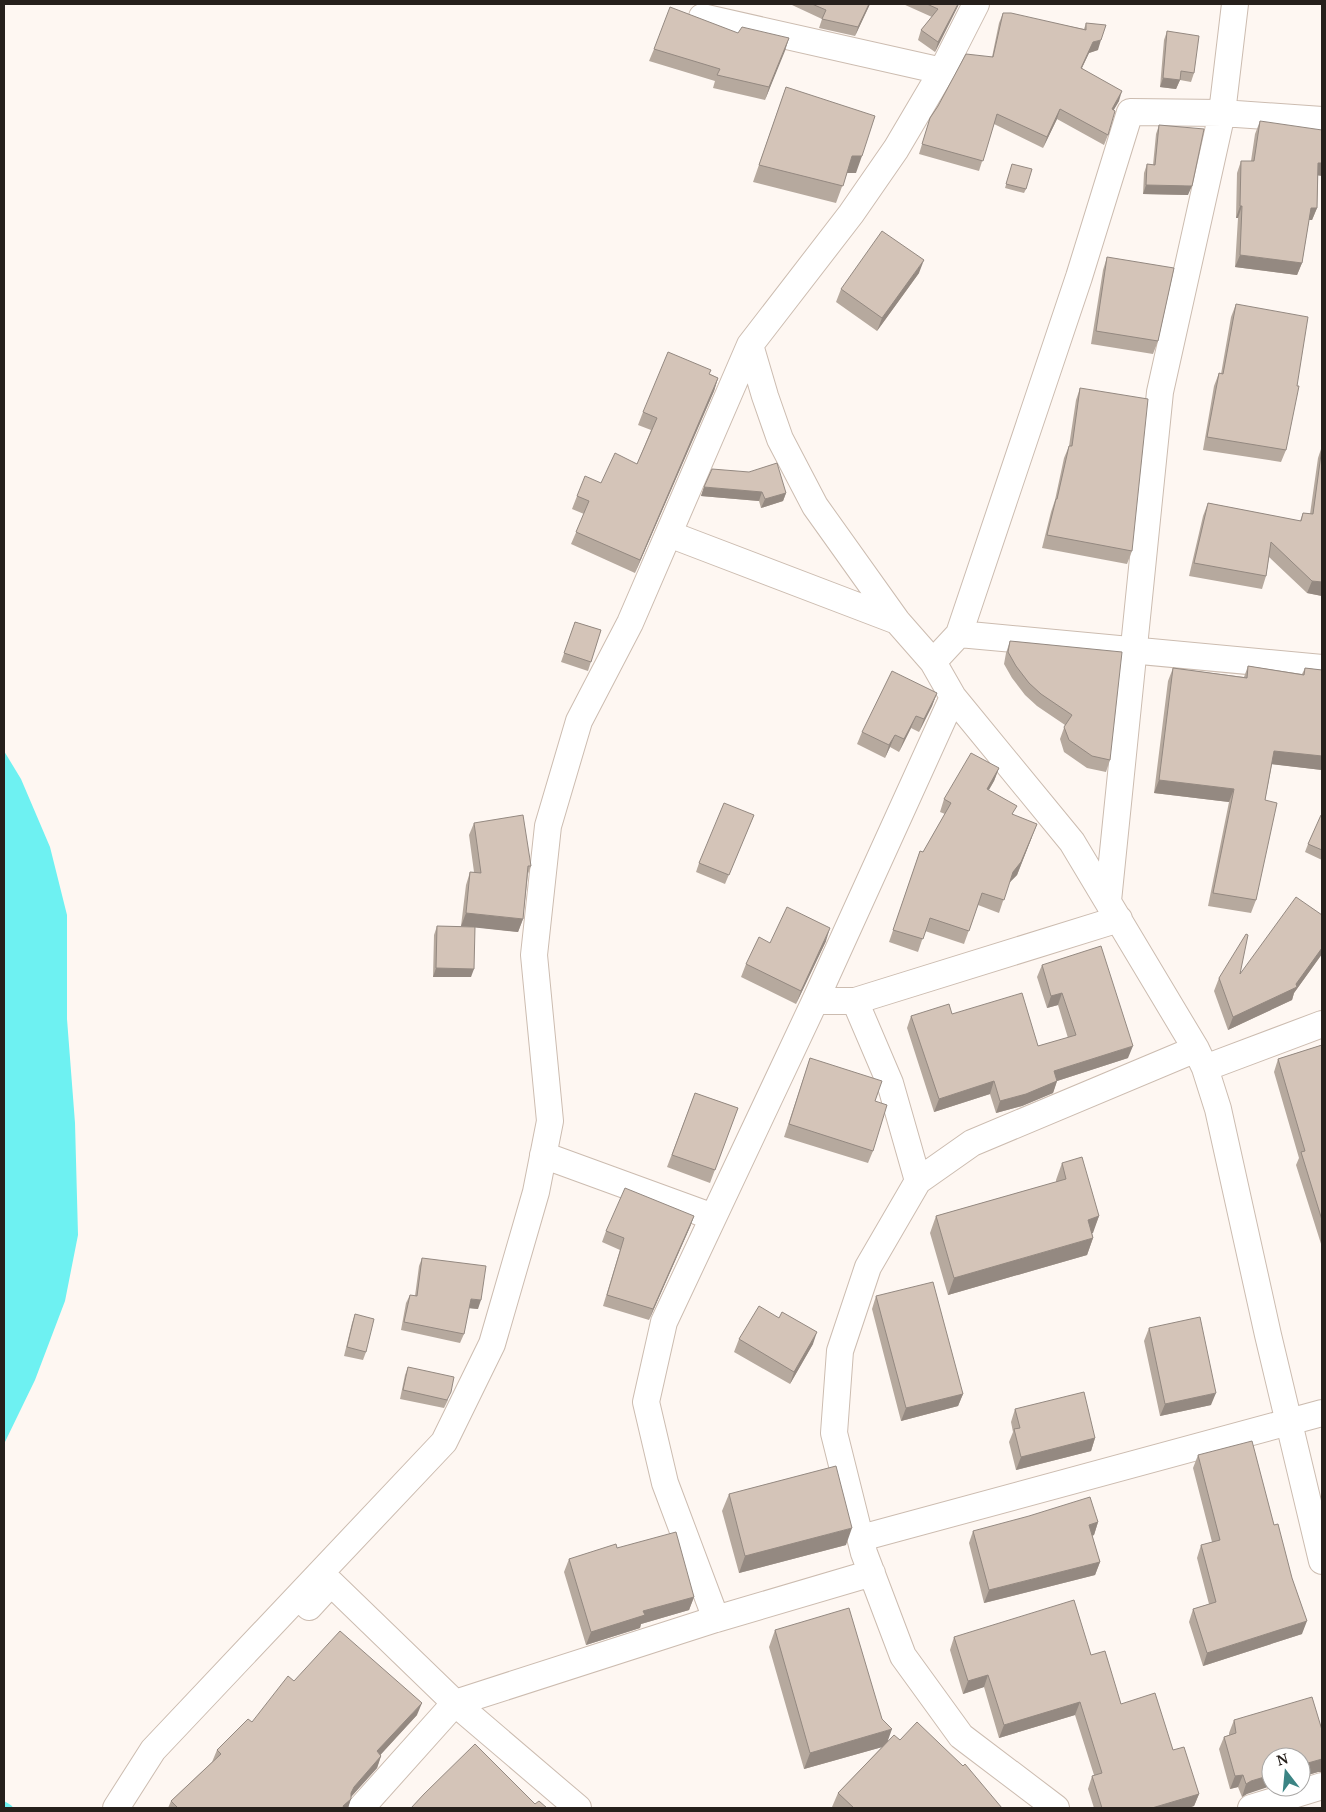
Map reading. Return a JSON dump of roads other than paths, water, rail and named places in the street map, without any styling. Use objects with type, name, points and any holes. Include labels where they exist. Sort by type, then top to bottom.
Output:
[{"type":"street","points":[[116,1808],[153,1750],[444,1442],[492,1344],[536,1192],[550,1121],[534,955],[548,826],[579,721],[630,623],[750,345],[851,214],[896,149],[942,71],[976,4]]},
{"type":"street","points":[[1113,910],[1133,650],[1160,392],[1222,113],[1234,4]]},
{"type":"street","points":[[702,17],[942,71]]},
{"type":"street","points":[[933,662],[959,634],[1079,277],[1130,112],[1222,113],[1322,120]]},
{"type":"street","points":[[750,345],[780,439],[815,506],[897,621],[933,662],[953,697],[1072,842],[1200,1059],[1218,1109],[1268,1335],[1322,1561]]},
{"type":"street","points":[[669,534],[897,621]]},
{"type":"street","points":[[959,634],[1322,668]]},
{"type":"street","points":[[716,1619],[666,1483],[646,1402],[664,1322],[815,1000],[953,697]]},
{"type":"street","points":[[815,1000],[855,1001],[1113,910]]},
{"type":"street","points":[[855,1001],[890,1083],[918,1181]]},
{"type":"street","points":[[1056,1808],[961,1736],[903,1656],[872,1573],[834,1433],[840,1351],[868,1267],[918,1181],[972,1143],[1200,1059],[1322,1024]]},
{"type":"street","points":[[543,1154],[713,1217]]},
{"type":"street","points":[[861,1538],[1322,1413]]},
{"type":"street","points":[[361,1808],[455,1703],[716,1619],[872,1573]]},
{"type":"street","points":[[135,1808],[165,1759],[331,1584],[455,1703],[578,1808]]},
{"type":"street","points":[[1251,1808],[1322,1786]]},
{"type":"water","points":[[4,751],[21,779],[50,847],[67,915],[67,1019],[75,1123],[78,1235],[65,1301],[35,1380],[4,1444]]},
{"type":"waterway","points":[[4,1805],[9,1808]]}]
